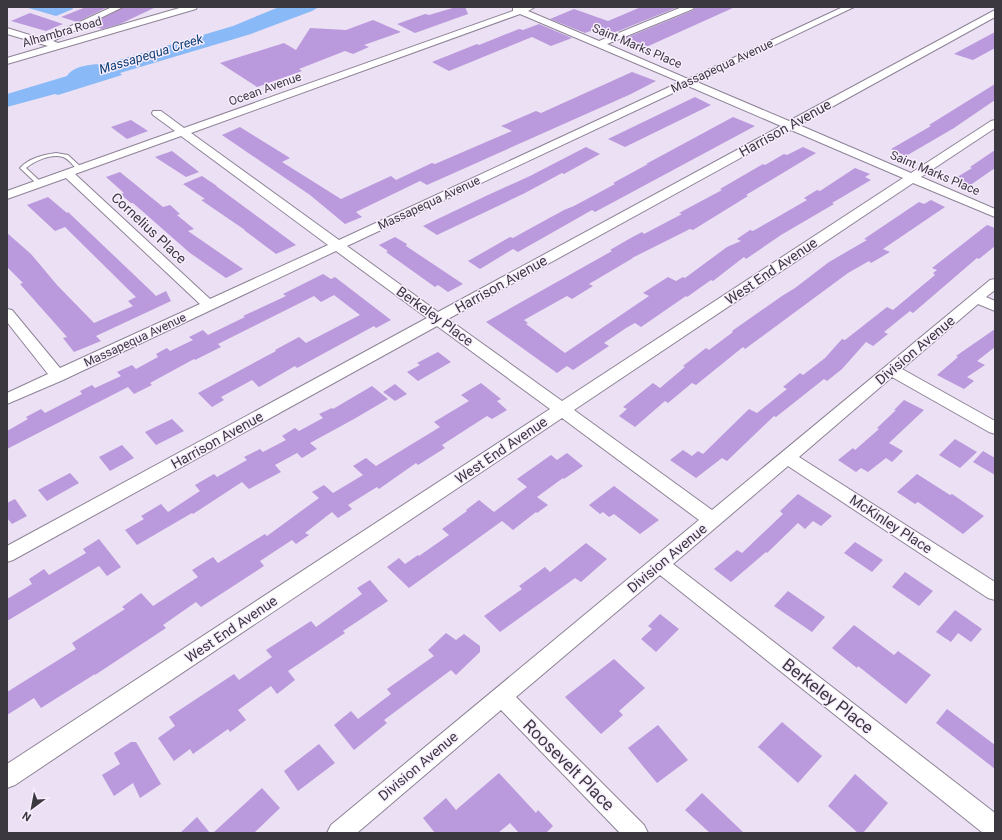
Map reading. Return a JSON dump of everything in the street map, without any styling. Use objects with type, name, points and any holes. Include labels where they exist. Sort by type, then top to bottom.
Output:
[{"type":"street","points":[[7,60],[119,7]]},
{"type":"street","name":"Alhambra Road","points":[[7,60],[193,7]]},
{"type":"street","name":"Ocean Avenue","points":[[7,195],[183,132],[516,9],[531,7]]},
{"type":"street","points":[[599,44],[690,7]]},
{"type":"street","name":"Massapequa Avenue","points":[[7,399],[850,7]]},
{"type":"street","name":"Saint Marks Place","points":[[516,9],[995,213]]},
{"type":"street","points":[[108,12],[144,22]]},
{"type":"street","name":"Harrison Avenue","points":[[7,555],[995,13]]},
{"type":"street","points":[[7,31],[59,46]]},
{"type":"street","name":"Berkeley Place","points":[[157,113],[712,520]]},
{"type":"street","name":"West End Avenue","points":[[7,777],[995,122]]},
{"type":"street","name":"Cornelius Place","points":[[66,173],[209,305]]},
{"type":"street","name":"Division Avenue","points":[[338,833],[995,283]]},
{"type":"street","points":[[977,298],[995,307]]},
{"type":"street","points":[[7,313],[58,376]]},
{"type":"street","points":[[891,370],[995,428]]},
{"type":"street","name":"McKinley Place","points":[[787,457],[995,592]]},
{"type":"street","name":"Berkeley Place","points":[[660,564],[995,828]]},
{"type":"street","name":"Roosevelt Place","points":[[501,696],[636,833]]},
{"type":"lane","points":[[39,183],[23,168],[25,164],[52,154],[65,155],[80,169]]},
{"type":"water","points":[[25,7],[72,7],[73,9],[56,16]]},
{"type":"water","name":"Massapequa Creek","points":[[279,7],[319,7],[251,34],[120,73],[122,75],[58,95],[55,94],[7,107],[7,94],[67,76],[74,69],[79,67],[105,64],[233,26]]},
{"type":"building","points":[[86,7],[108,7],[77,22],[61,17]]},
{"type":"building","points":[[124,7],[156,7],[120,24],[102,29],[89,25]]},
{"type":"building","points":[[456,7],[465,7],[468,14],[415,33],[397,24],[425,14],[429,15]]},
{"type":"building","points":[[641,7],[678,7],[611,34],[596,29],[585,33],[550,19],[574,9],[608,21]]},
{"type":"building","points":[[695,7],[735,7],[644,48],[623,39],[694,10]]},
{"type":"building","points":[[30,13],[63,24],[46,31],[11,21]]},
{"type":"building","points":[[373,20],[401,32],[364,45],[369,47],[353,54],[345,51],[299,69],[302,71],[257,87],[220,63],[284,43],[296,50],[310,28],[346,30]]},
{"type":"building","points":[[539,24],[572,38],[551,46],[532,37],[449,71],[432,62],[519,29],[523,30]]},
{"type":"building","points":[[995,32],[995,48],[973,60],[954,54]]},
{"type":"building","points":[[632,72],[656,81],[631,94],[427,185],[420,181],[356,212],[362,217],[345,224],[310,195],[222,135],[240,127],[290,158],[282,162],[341,199],[391,176],[396,180],[432,163],[435,164],[512,131],[501,126],[536,111],[541,113]]},
{"type":"building","points":[[995,84],[995,100],[954,128],[906,156],[891,149],[931,126],[929,125]]},
{"type":"building","points":[[695,97],[711,105],[625,147],[608,139]]},
{"type":"building","points":[[733,117],[755,126],[595,212],[592,210],[518,252],[513,249],[480,269],[468,261],[510,237],[513,238],[615,184],[613,183]]},
{"type":"building","points":[[131,120],[148,131],[127,139],[111,127]]},
{"type":"building","points":[[586,147],[600,154],[564,174],[562,173],[525,193],[437,235],[423,226],[530,176]]},
{"type":"building","points":[[803,147],[816,153],[746,195],[748,196],[693,230],[690,229],[632,258],[589,284],[593,286],[572,299],[567,296],[524,320],[528,323],[526,324],[565,353],[649,296],[643,293],[668,277],[676,281],[683,277],[685,278],[727,247],[741,241],[737,239],[750,230],[753,231],[807,200],[804,198],[817,190],[820,191],[855,168],[870,174],[865,177],[871,180],[781,235],[746,259],[744,257],[713,281],[711,280],[641,327],[635,323],[626,328],[604,343],[609,346],[573,370],[567,366],[557,373],[486,322],[612,251],[610,250],[629,239],[642,232],[644,234],[682,214],[679,213],[722,190],[720,189],[763,164],[765,165],[784,154],[787,155]]},
{"type":"building","points":[[995,150],[995,168],[969,186],[954,179],[972,168],[970,167]]},
{"type":"building","points":[[172,151],[199,172],[186,177],[155,157]]},
{"type":"building","points":[[120,172],[163,207],[170,205],[180,214],[177,215],[194,229],[188,231],[243,269],[226,278],[190,253],[133,203],[120,194],[124,193],[106,177]]},
{"type":"building","points":[[202,176],[296,245],[276,254],[245,230],[201,200],[205,199],[183,184]]},
{"type":"building","points":[[48,197],[67,213],[68,212],[156,296],[166,291],[171,301],[96,336],[101,341],[74,352],[63,338],[67,337],[20,284],[23,283],[7,267],[7,233],[31,254],[57,285],[94,323],[133,306],[128,301],[136,297],[65,227],[55,231],[27,205]]},
{"type":"building","points":[[931,200],[945,207],[883,249],[890,252],[871,263],[869,261],[848,273],[745,349],[743,347],[696,385],[692,383],[668,403],[665,401],[635,427],[619,416],[627,409],[623,407],[653,383],[660,388],[685,367],[683,366],[706,348],[709,350],[733,332],[732,331],[795,288],[829,262],[867,240],[864,239],[919,202],[924,204]]},
{"type":"building","points":[[987,225],[995,228],[995,246],[979,259],[977,258],[913,313],[910,311],[884,332],[888,334],[873,346],[866,342],[842,369],[827,381],[824,379],[776,417],[774,416],[727,461],[722,458],[696,478],[670,460],[683,450],[692,456],[698,451],[703,454],[749,409],[757,413],[787,389],[783,387],[800,373],[803,375],[825,358],[842,339],[845,340],[887,307],[893,310],[935,275],[933,273],[937,270],[932,268]]},
{"type":"building","points":[[395,237],[463,284],[448,292],[438,285],[435,287],[386,252],[388,251],[379,245]]},
{"type":"building","points":[[323,274],[331,279],[335,277],[391,320],[376,328],[374,326],[297,368],[295,366],[259,387],[252,380],[221,397],[224,400],[212,407],[198,393],[299,337],[306,343],[360,315],[334,295],[321,302],[314,296],[218,344],[221,347],[195,360],[194,359],[150,383],[152,385],[134,394],[128,387],[7,449],[7,431],[28,419],[26,417],[41,409],[45,413],[82,394],[80,391],[92,385],[95,388],[121,376],[117,372],[132,365],[136,369],[158,357],[156,354],[167,348],[170,351],[193,340],[189,337],[203,330],[208,335],[245,317],[243,316],[286,296],[283,294]]},
{"type":"building","points":[[995,329],[995,347],[977,361],[985,365],[967,377],[974,381],[964,389],[937,375],[958,357],[956,356]]},
{"type":"building","points":[[438,352],[451,362],[418,381],[407,372],[420,365],[417,363]]},
{"type":"building","points":[[481,383],[501,399],[497,401],[507,410],[492,419],[487,416],[442,445],[445,448],[418,465],[416,463],[379,489],[377,487],[348,505],[352,509],[338,518],[332,512],[305,533],[309,535],[296,544],[292,540],[260,561],[264,566],[201,607],[196,602],[163,625],[166,628],[95,675],[41,708],[34,698],[7,715],[7,692],[76,649],[72,643],[125,609],[122,607],[141,593],[153,606],[198,577],[192,570],[213,557],[218,563],[265,534],[267,536],[319,498],[312,492],[324,485],[333,493],[363,475],[353,466],[366,458],[376,466],[440,427],[434,422],[469,401],[461,395]]},
{"type":"building","points":[[395,384],[407,394],[395,401],[383,392]]},
{"type":"building","points":[[372,386],[388,399],[310,443],[317,449],[302,458],[297,453],[275,465],[281,472],[249,489],[242,482],[193,514],[192,513],[137,545],[125,530],[144,519],[141,516],[161,504],[168,512],[200,491],[195,485],[214,474],[217,477],[247,460],[244,457],[260,449],[263,452],[286,440],[282,436],[295,428],[299,431],[323,418],[319,414],[332,408],[333,409]]},
{"type":"building","points":[[904,400],[924,410],[889,443],[903,451],[892,462],[886,458],[868,472],[861,468],[856,472],[838,460],[853,448],[855,450],[879,429],[877,428]]},
{"type":"building","points":[[172,419],[184,431],[156,445],[145,432]]},
{"type":"building","points":[[955,439],[977,452],[960,468],[939,455]]},
{"type":"building","points":[[122,445],[134,458],[110,471],[99,457]]},
{"type":"building","points":[[983,451],[995,458],[995,475],[973,462]]},
{"type":"building","points":[[567,453],[583,466],[564,479],[563,478],[537,497],[548,505],[537,513],[536,512],[513,530],[502,521],[409,588],[387,567],[399,558],[405,564],[449,535],[442,529],[467,511],[466,510],[479,500],[494,512],[527,487],[517,479],[551,455],[557,460]]},
{"type":"building","points":[[70,473],[79,483],[47,501],[38,490]]},
{"type":"building","points":[[917,474],[950,495],[952,494],[984,516],[963,534],[918,502],[915,504],[897,492]]},
{"type":"building","points":[[614,486],[659,520],[640,534],[614,514],[609,517],[603,512],[600,514],[589,505]]},
{"type":"building","points":[[798,494],[832,516],[821,526],[813,521],[805,529],[798,523],[767,553],[766,552],[731,582],[714,569],[737,550],[742,553],[783,514],[780,511]]},
{"type":"building","points":[[15,499],[27,516],[12,524],[7,518],[7,503]]},
{"type":"building","points":[[99,539],[121,567],[107,576],[99,566],[7,621],[7,599],[32,584],[29,579],[44,569],[49,575],[86,553],[83,549]]},
{"type":"building","points":[[855,542],[883,560],[872,572],[844,553]]},
{"type":"building","points":[[586,543],[607,559],[581,582],[575,578],[500,632],[484,616],[522,589],[519,586],[545,567],[550,572]]},
{"type":"building","points":[[905,572],[933,591],[919,606],[892,587]]},
{"type":"building","points":[[370,580],[388,601],[343,631],[345,633],[288,671],[295,680],[277,694],[271,686],[238,710],[246,720],[230,732],[228,729],[193,754],[190,749],[174,761],[158,738],[175,726],[169,717],[234,674],[239,680],[272,657],[266,650],[311,621],[316,627],[362,594],[357,588]]},
{"type":"building","points":[[788,591],[825,617],[812,632],[774,606]]},
{"type":"building","points":[[955,610],[982,629],[971,642],[958,633],[951,642],[936,632]]},
{"type":"building","points":[[660,614],[679,629],[656,652],[641,639],[652,629],[648,626]]},
{"type":"building","points":[[854,625],[894,655],[898,651],[931,675],[906,704],[858,666],[857,668],[832,648]]},
{"type":"building","points":[[446,633],[456,640],[464,634],[480,646],[480,652],[456,675],[451,670],[384,720],[387,723],[354,750],[334,725],[351,711],[358,719],[391,694],[387,689],[434,656],[428,650]]},
{"type":"building","points":[[614,659],[645,688],[619,711],[623,715],[601,734],[565,697]]},
{"type":"building","points":[[947,709],[995,745],[995,769],[936,723]]},
{"type":"building","points":[[782,722],[822,756],[798,783],[758,747]]},
{"type":"building","points":[[658,725],[688,760],[657,783],[628,748]]},
{"type":"building","points":[[131,742],[136,742],[161,784],[140,798],[133,783],[114,796],[102,775],[120,764],[114,753]]},
{"type":"building","points":[[319,744],[335,763],[298,791],[284,771]]},
{"type":"building","points":[[499,773],[536,813],[538,810],[553,826],[546,833],[519,833],[510,823],[498,833],[435,833],[423,818],[446,798],[456,810]]},
{"type":"building","points":[[855,774],[888,803],[863,833],[858,833],[828,806]]},
{"type":"building","points":[[262,788],[280,808],[254,833],[213,833]]},
{"type":"building","points":[[702,793],[744,833],[710,833],[685,810]]},
{"type":"building","points":[[197,817],[210,833],[180,833]]}]
